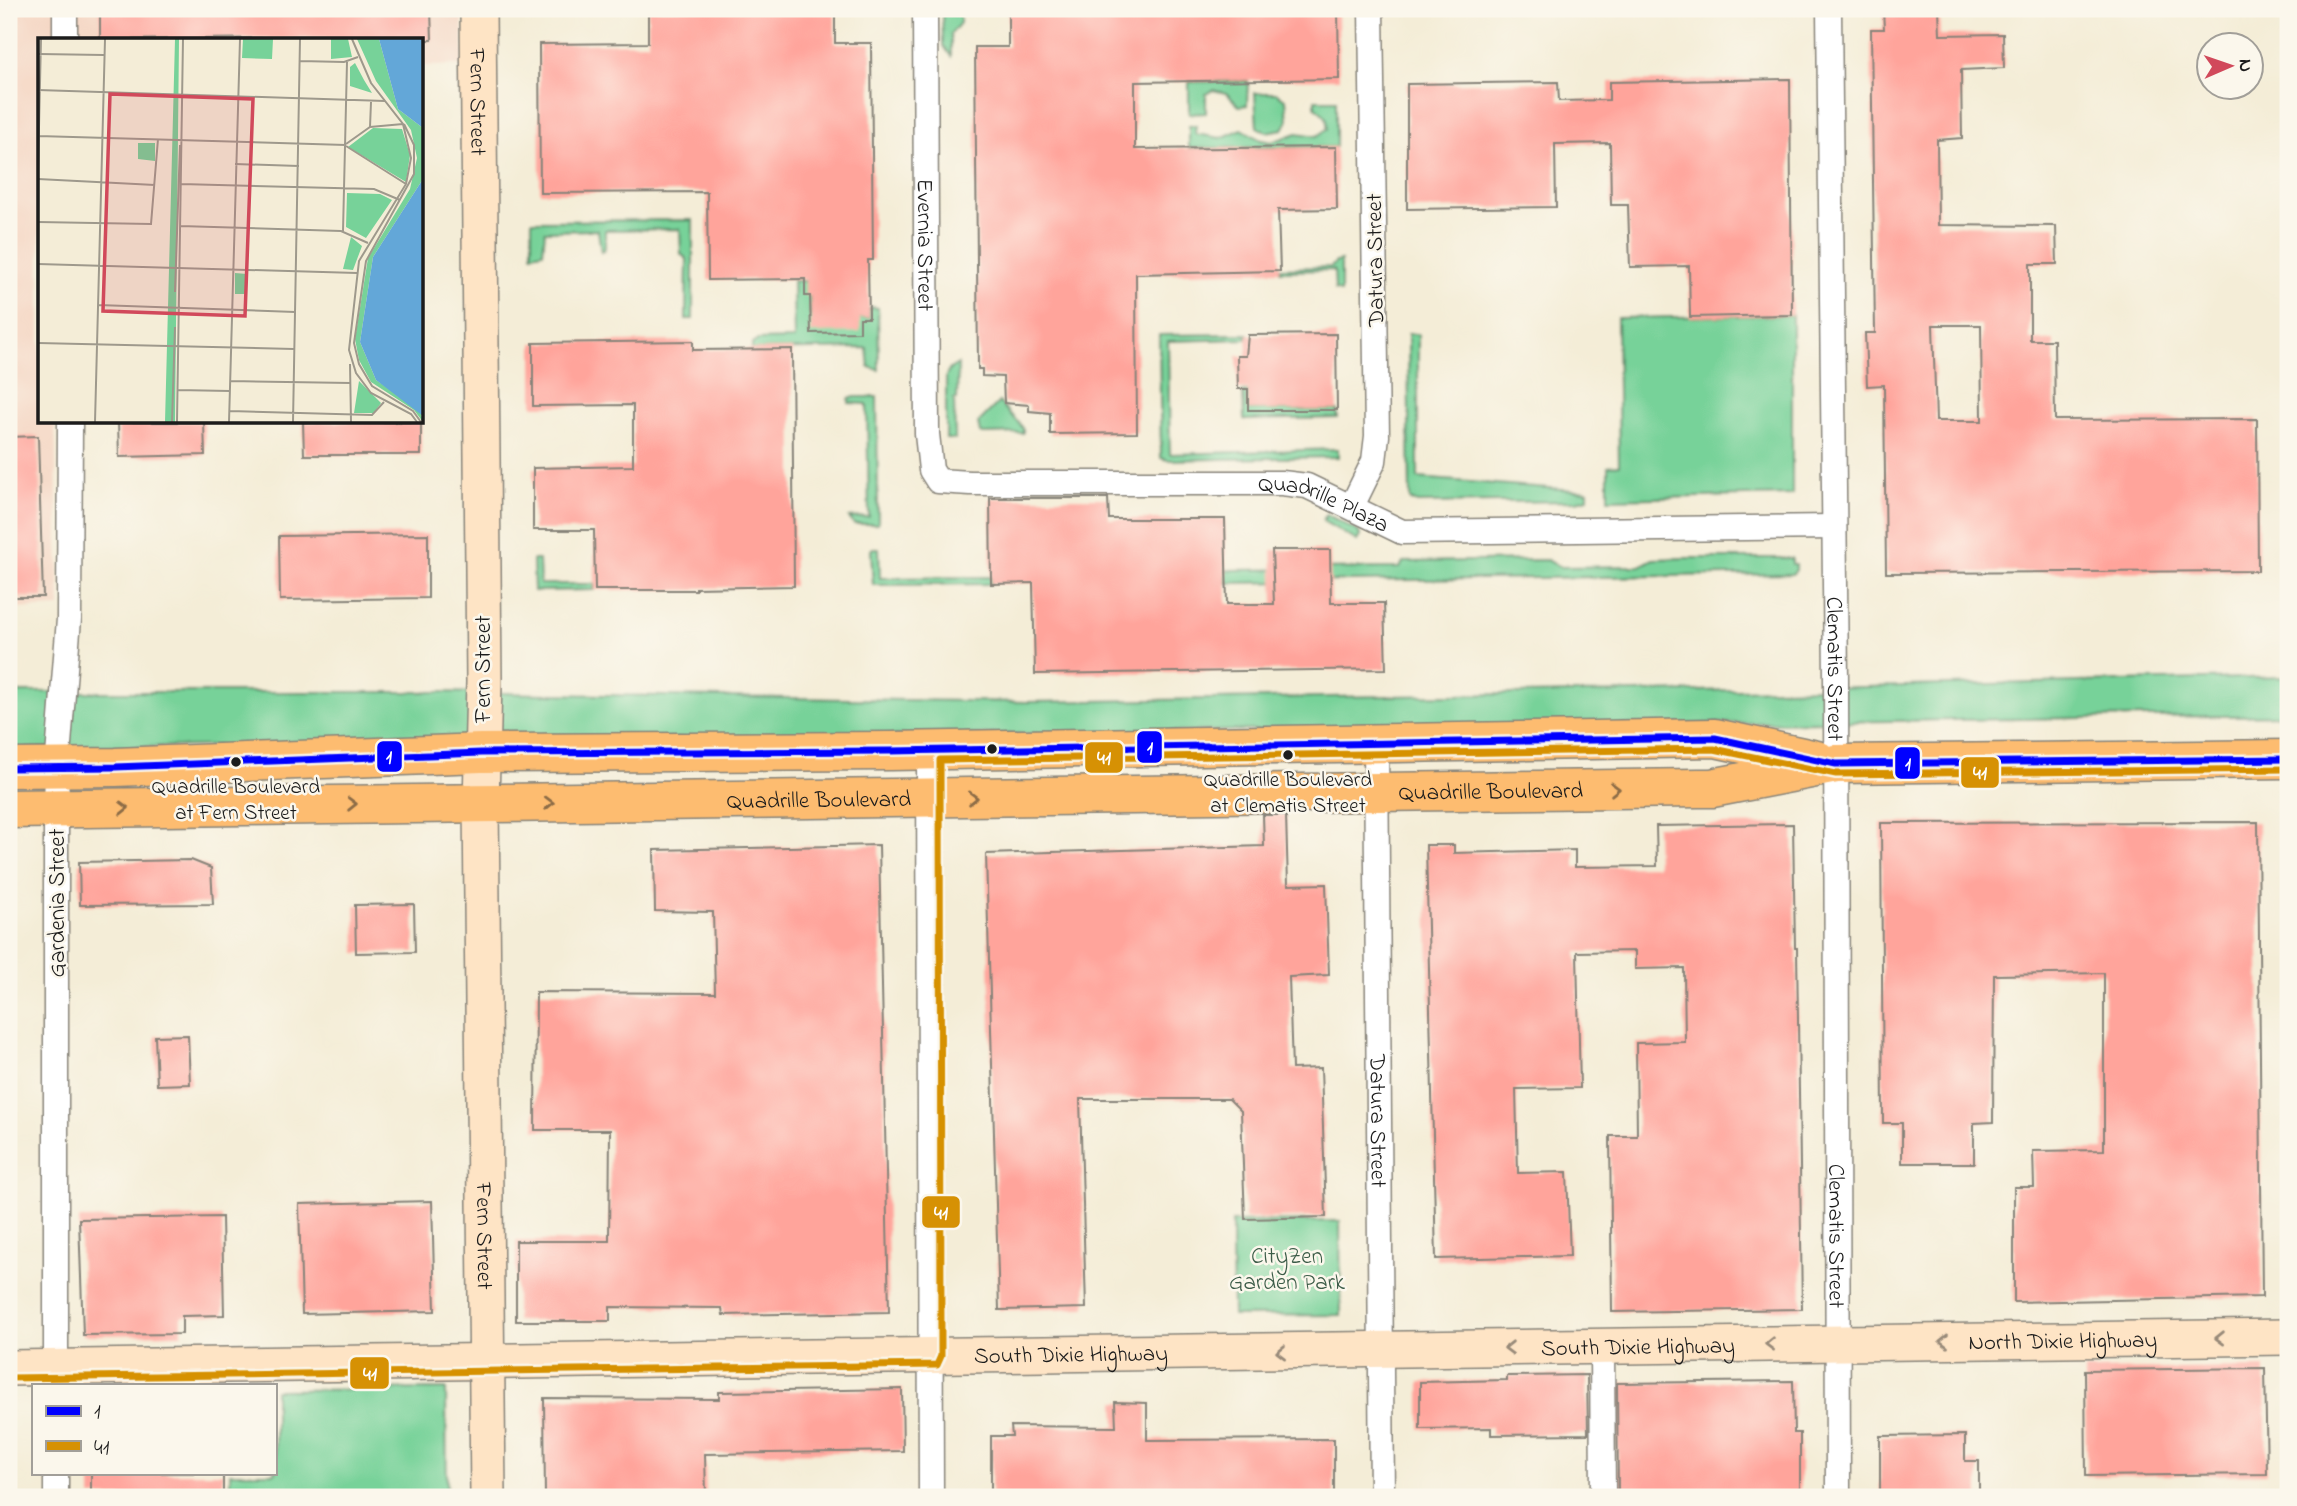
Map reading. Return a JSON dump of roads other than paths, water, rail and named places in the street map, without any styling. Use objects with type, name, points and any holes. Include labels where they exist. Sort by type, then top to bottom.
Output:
[{"type":"main road","name":"Quadrille Boulevard","points":[[9,768],[57,769],[481,753],[929,750],[1715,738],[1836,764]]},
{"type":"main road","name":"Quadrille Boulevard","points":[[9,809],[1712,788],[1836,764],[2288,759]]},
{"type":"street","points":[[65,9],[65,38]]},
{"type":"street","name":"Fern Street","points":[[478,9],[484,672],[481,803],[488,1497]]},
{"type":"street","name":"Evernia Street","points":[[925,9],[927,433],[931,470],[938,481]]},
{"type":"street","name":"Datura Street","points":[[1352,506],[1374,461],[1377,436],[1371,9]]},
{"type":"street","name":"Clematis Street","points":[[1829,9],[1836,764],[1838,1497]]},
{"type":"street","name":"Gardenia Street","points":[[56,1376],[56,808],[69,644],[69,424]]},
{"type":"street","name":"Quadrille Plaza","points":[[938,481],[1282,483],[1307,486],[1402,532],[1833,527]]},
{"type":"street","name":"Datura Street","points":[[1376,743],[1382,1497]]},
{"type":"street","points":[[929,750],[931,1497]]},
{"type":"street","name":"North Dixie Highway","points":[[1838,1342],[2288,1337]]},
{"type":"street","name":"South Dixie Highway","points":[[9,1368],[56,1376],[487,1362],[1838,1342]]},
{"type":"street","points":[[1602,1347],[1603,1497]]},
{"type":"street","points":[[56,1474],[56,1497]]},
{"type":"place","name":"Quadrille Boulevard at Clematis Street","points":[[1288,755]]},
{"type":"place","name":"Quadrille Boulevard at Fern Street","points":[[236,762]]},
{"type":"park label","name":"CityZen Garden Park","points":[[1287,1268]]}]
